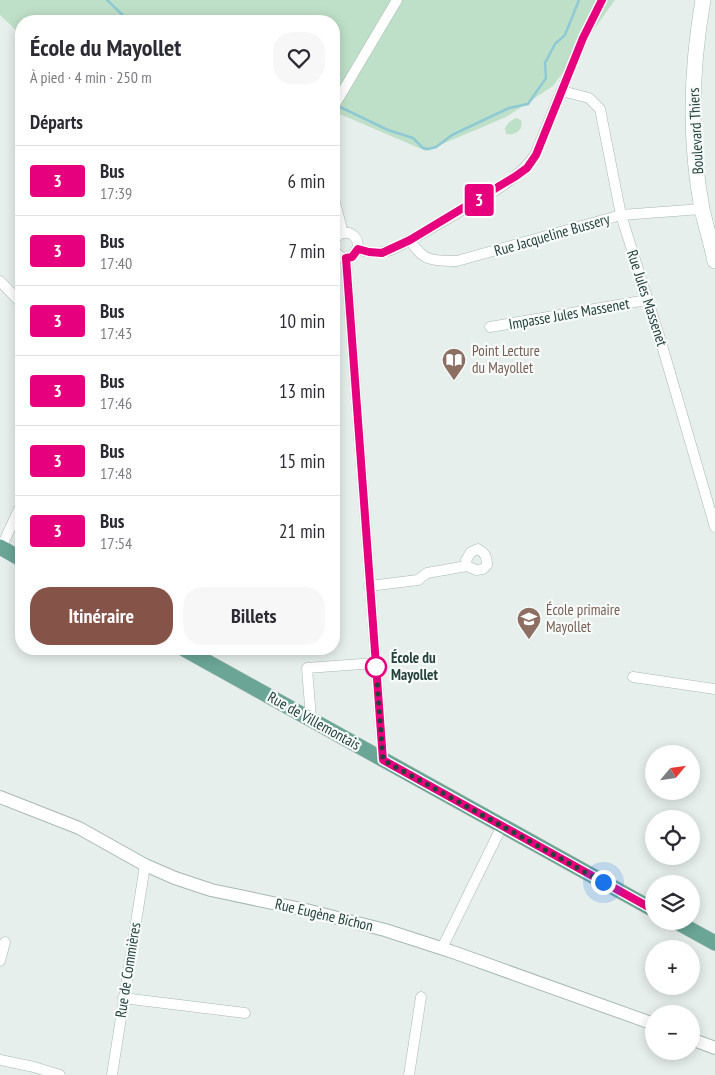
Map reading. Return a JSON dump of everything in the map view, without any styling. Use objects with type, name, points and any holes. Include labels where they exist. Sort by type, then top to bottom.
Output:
[{"type":"main road","name":"Boulevard Thiers","points":[[703,0],[696,41],[693,97],[695,155],[702,209],[715,261]]},
{"type":"main road","points":[[0,548],[15,556]]},
{"type":"main road","name":"Rue de Villemontais","points":[[195,655],[645,905]]},
{"type":"main road","points":[[691,930],[715,943]]},
{"type":"street","points":[[340,95],[397,0]]},
{"type":"street","points":[[358,249],[382,253],[410,240],[481,199],[527,168],[536,155],[583,38],[602,0]]},
{"type":"street","name":"Rue Jules Massenet","points":[[562,91],[589,98],[600,108],[621,215],[715,527]]},
{"type":"street","name":"Rue Jacqueline Bussery","points":[[410,240],[417,251],[434,261],[457,261],[621,215],[702,209]]},
{"type":"street","points":[[340,221],[343,232]]},
{"type":"street","points":[[340,233],[352,234],[356,238],[358,249],[352,257],[340,256]]},
{"type":"street","points":[[346,258],[383,760]]},
{"type":"street","points":[[0,281],[15,297]]},
{"type":"street","name":"Impasse Jules Massenet","points":[[490,327],[647,300]]},
{"type":"street","points":[[0,548],[15,517]]},
{"type":"street","points":[[369,586],[418,580],[428,573],[467,566]]},
{"type":"street","points":[[311,719],[307,668],[375,663]]},
{"type":"street","points":[[633,678],[715,689]]},
{"type":"street","name":"Rue Eugène Bichon","points":[[0,797],[78,828],[144,864],[175,878],[211,890],[306,910],[385,930],[442,948],[645,1021]]},
{"type":"street","points":[[442,948],[502,826]]},
{"type":"street","name":"Rue de Commières","points":[[112,1075],[144,864]]},
{"type":"street","points":[[0,961],[5,942]]},
{"type":"street","points":[[409,1075],[421,997]]},
{"type":"street","points":[[123,998],[245,1014]]},
{"type":"street","points":[[700,1042],[715,1048]]},
{"type":"street","points":[[0,1060],[60,1075]]},
{"type":"green space","points":[[0,0],[615,0],[553,86],[506,117],[426,151],[340,114],[340,15],[15,15],[15,29],[0,15]]},
{"type":"green space","points":[[516,118],[521,120],[520,129],[518,132],[506,134],[505,128],[509,122]]},
{"type":"waterway","points":[[107,0],[123,15]]},
{"type":"waterway","points":[[340,107],[388,130],[413,138],[423,148],[436,147],[452,135],[509,108],[528,104],[546,78],[545,63],[555,44],[565,35],[579,0]]},
{"type":"bus line","name":"3","points":[[602,0],[583,38],[536,155],[527,168],[481,199],[392,249],[382,253],[358,249],[352,257],[346,258],[383,760],[645,905]]},
{"type":"place","name":"Point Lecture du Mayollet","points":[[454,381]]},
{"type":"place","name":"École primaire Mayollet","points":[[529,640]]},
{"type":"place","name":"École du Mayollet","points":[[376,667]]},
{"type":"route","points":[[376,667],[383,760],[603,882]]}]
